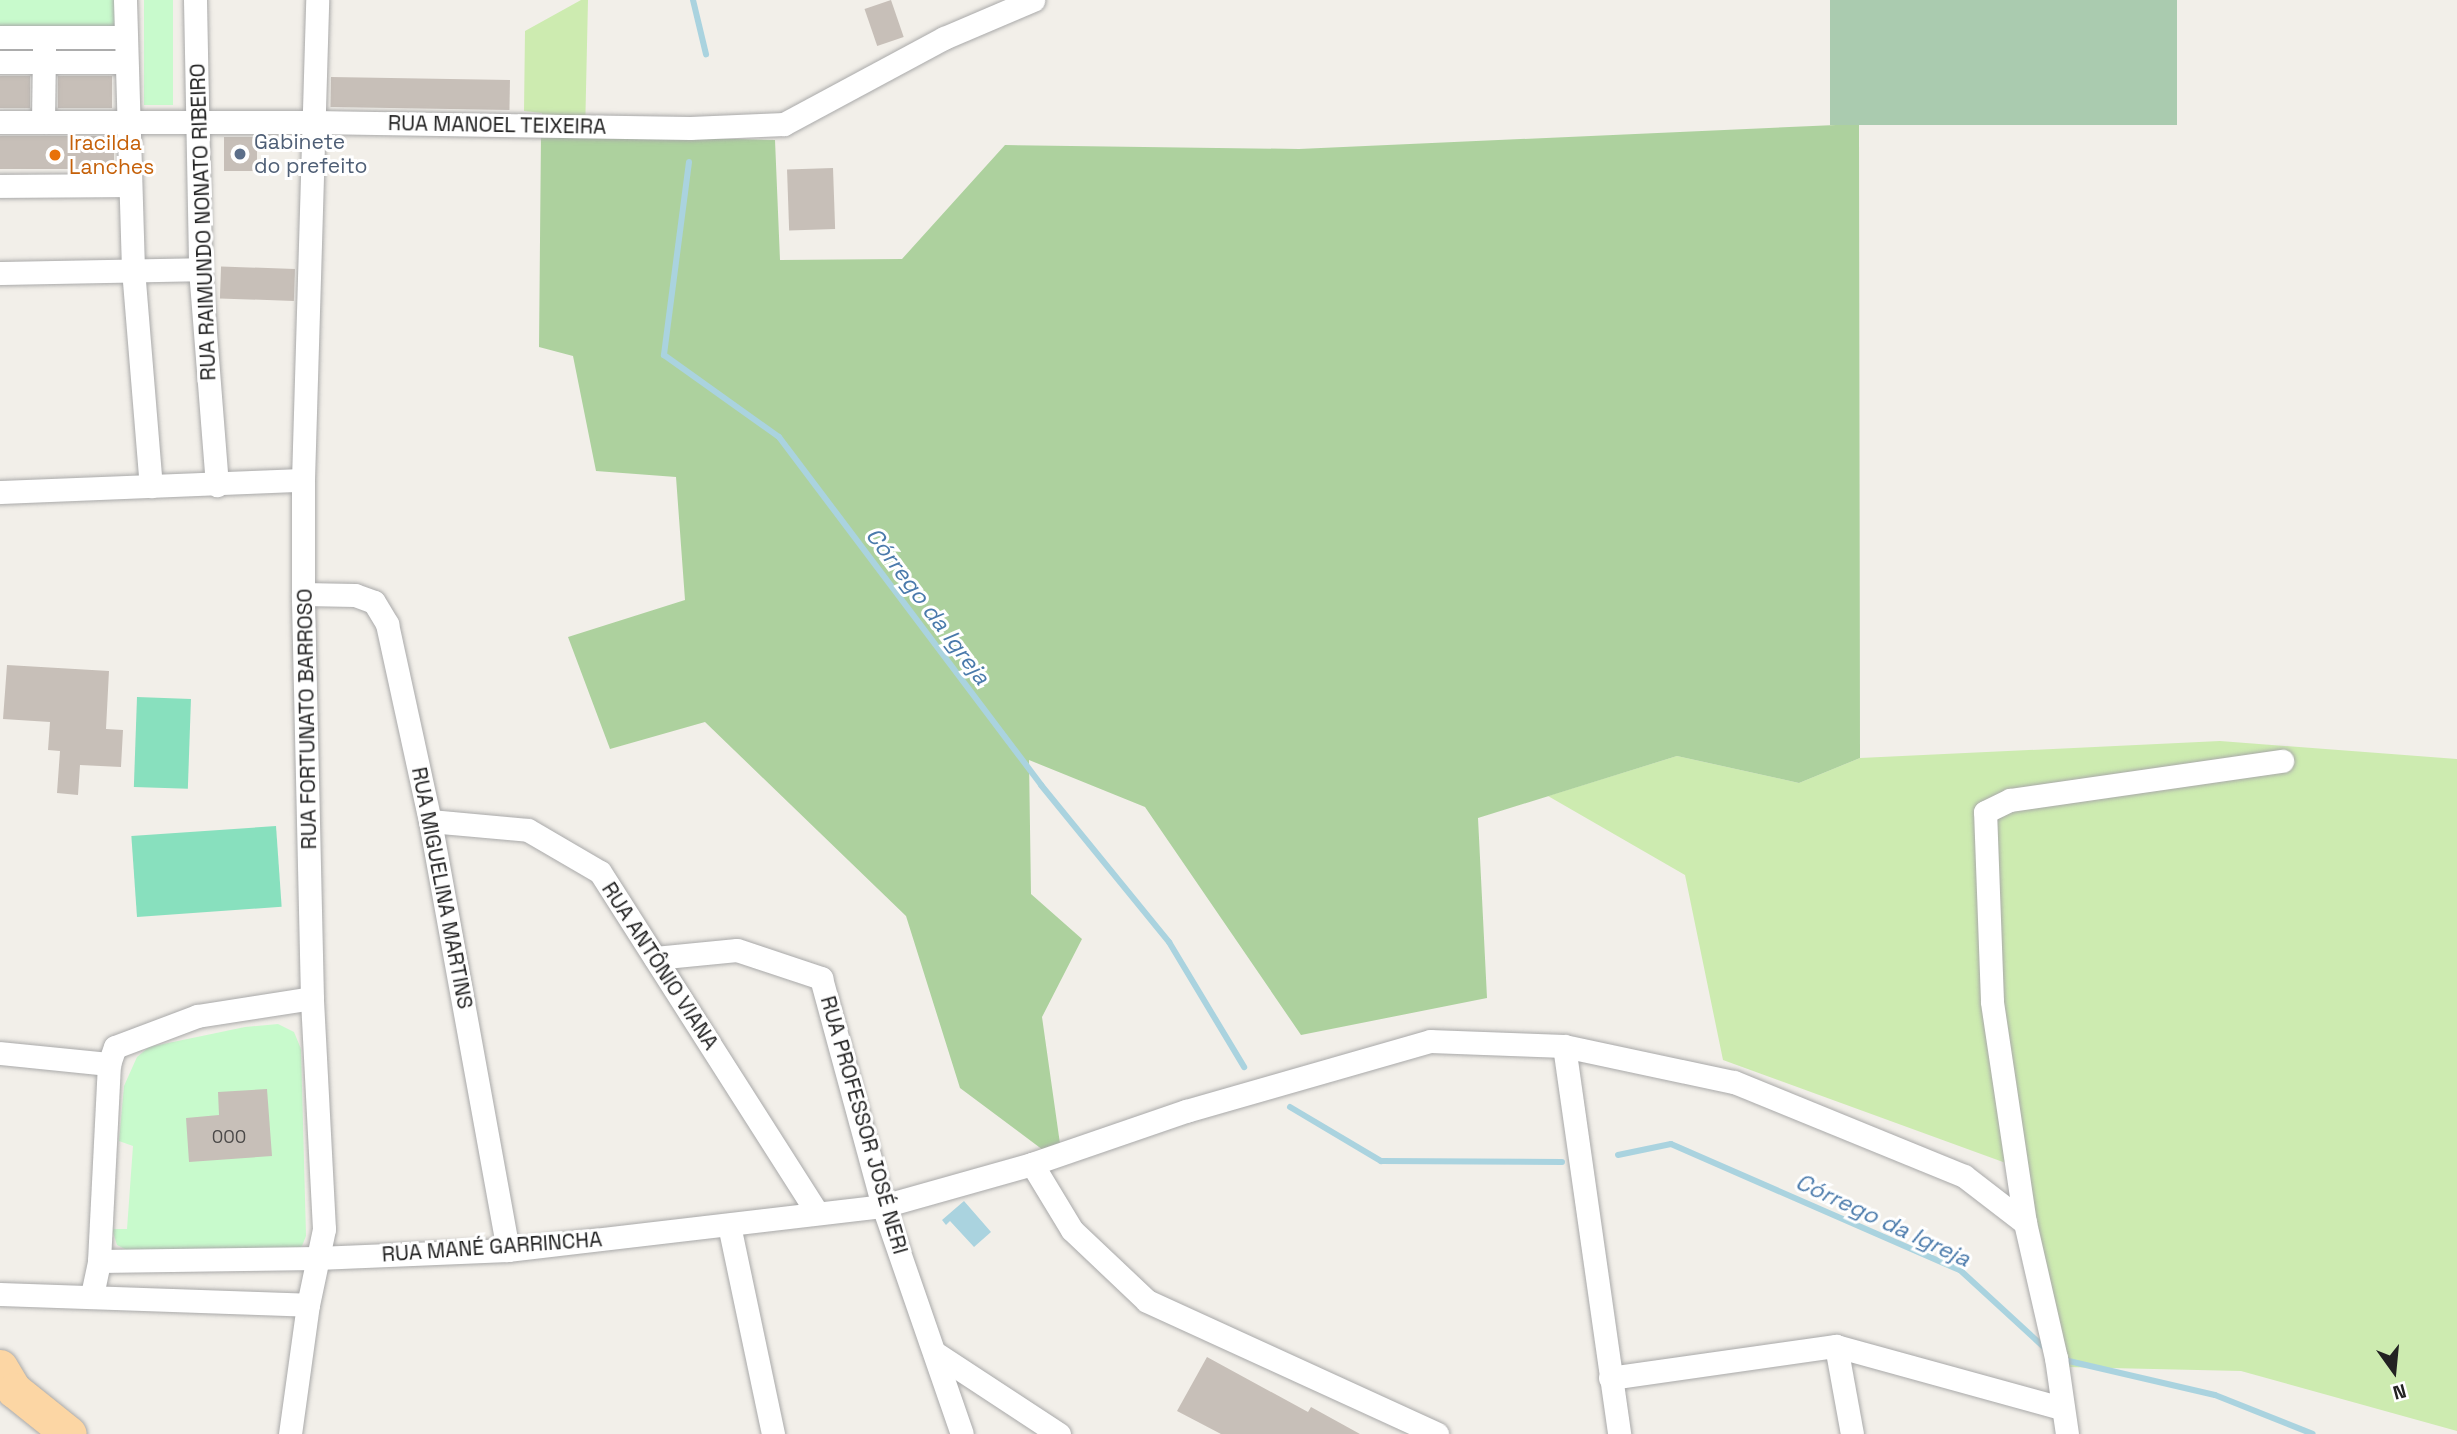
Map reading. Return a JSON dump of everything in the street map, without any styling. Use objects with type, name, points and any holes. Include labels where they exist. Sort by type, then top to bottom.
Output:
[{"type":"main road","points":[[5,1385],[69,1434]]},
{"type":"street","points":[[125,0],[133,269],[151,486]]},
{"type":"street","name":"RUA RAIMUNDO NONATO RIBEIRO","points":[[195,0],[200,268],[217,485]]},
{"type":"street","name":"RUA FORTUNATO BARROSO","points":[[290,1434],[308,1305],[324,1229],[312,998],[303,594],[303,480],[317,0]]},
{"type":"street","name":"RUA MANOEL TEIXEIRA","points":[[0,122],[313,122],[651,128],[784,124],[944,38],[1033,0]]},
{"type":"street","points":[[0,37],[125,37]]},
{"type":"street","points":[[43,122],[44,37]]},
{"type":"street","points":[[0,62],[126,62]]},
{"type":"street","points":[[0,186],[130,185]]},
{"type":"street","points":[[0,273],[200,268]]},
{"type":"street","points":[[0,492],[303,480]]},
{"type":"street","name":"RUA MIGUELINA MARTINS","points":[[303,594],[355,595],[374,602],[387,624],[430,821],[508,1250]]},
{"type":"street","points":[[2067,1434],[2056,1358],[2025,1223],[1992,1001],[1984,812],[2010,800],[2282,761]]},
{"type":"street","name":"RUA ANTÔNIO VIANA","points":[[430,821],[528,830],[600,872],[817,1212]]},
{"type":"street","name":"RUA PROFESSOR JOSÉ NERI","points":[[655,958],[737,950],[821,978],[883,1206],[937,1353],[962,1434]]},
{"type":"street","points":[[92,1295],[99,1261],[108,1064],[115,1047],[197,1016],[312,998]]},
{"type":"street","name":"RUA MANÉ GARRINCHA","points":[[99,1261],[317,1258],[508,1250],[883,1206],[1032,1164],[1186,1111],[1430,1041],[1564,1046],[1734,1082],[1964,1176],[2025,1223]]},
{"type":"street","points":[[1564,1046],[1619,1434]]},
{"type":"street","points":[[0,1053],[108,1064]]},
{"type":"street","points":[[1032,1164],[1072,1230],[1147,1301],[1437,1434]]},
{"type":"street","points":[[729,1225],[773,1434]]},
{"type":"street","points":[[0,1294],[92,1295],[308,1305]]},
{"type":"street","points":[[1610,1378],[1836,1346],[2062,1408]]},
{"type":"street","points":[[1836,1346],[1852,1434]]},
{"type":"street","points":[[937,1353],[1059,1434]]},
{"type":"green space","points":[[0,0],[114,0],[116,30],[0,26]]},
{"type":"green space","points":[[144,0],[173,0],[173,105],[144,105]]},
{"type":"green space","points":[[581,0],[588,0],[585,135],[541,134],[542,113],[524,111],[525,31]]},
{"type":"green space","points":[[1830,0],[2177,0],[2177,125],[1830,125]]},
{"type":"green space","points":[[1859,124],[1860,758],[1799,783],[1677,756],[1478,818],[1487,998],[1301,1035],[1145,807],[1029,760],[1031,894],[1082,939],[1042,1017],[1063,1165],[960,1088],[906,916],[705,722],[610,749],[568,637],[685,600],[676,477],[596,471],[573,356],[539,347],[541,134],[775,140],[780,260],[902,259],[1005,145],[1299,149]]},
{"type":"green space","points":[[137,697],[191,699],[188,789],[134,787]]},
{"type":"green space","points":[[2220,741],[2457,759],[2457,1431],[2241,1371],[2066,1367],[2014,1166],[1723,1060],[1685,875],[1548,796],[1677,756],[1799,783],[1860,758]]},
{"type":"green space","points":[[276,826],[282,907],[137,917],[131,836]]},
{"type":"green space","points":[[278,1024],[294,1032],[301,1049],[306,1236],[302,1246],[297,1250],[127,1250],[117,1245],[112,1229],[127,1229],[133,1146],[119,1141],[124,1086],[137,1057],[149,1047],[245,1027]]},
{"type":"water","points":[[964,1201],[991,1232],[974,1247],[950,1221],[946,1225],[942,1220]]},
{"type":"building","points":[[891,0],[904,37],[877,46],[865,9]]},
{"type":"building","points":[[0,76],[30,76],[30,108],[0,108]]},
{"type":"building","points":[[58,76],[112,76],[112,108],[58,108]]},
{"type":"building","points":[[331,77],[510,80],[509,110],[330,107]]},
{"type":"building","points":[[0,136],[114,136],[114,169],[0,169]]},
{"type":"building","name":"Gabinete do prefeito","points":[[224,137],[257,137],[257,171],[224,171]]},
{"type":"building","points":[[833,168],[835,229],[789,231],[787,170]]},
{"type":"building","points":[[221,266],[295,269],[294,301],[220,298]]},
{"type":"building","points":[[7,665],[109,671],[106,729],[123,730],[121,767],[80,765],[78,795],[57,793],[60,751],[48,750],[50,722],[3,719]]},
{"type":"building","points":[[267,1089],[272,1156],[189,1162],[186,1118],[219,1115],[218,1092]]},
{"type":"building","points":[[1207,1357],[1308,1412],[1311,1407],[1360,1434],[1221,1434],[1177,1411]]},
{"type":"waterway","name":"Córrego da Igreja","points":[[693,0],[706,54]]},
{"type":"waterway","name":"Córrego da Igreja","points":[[689,162],[664,355],[779,437],[1041,785],[1169,942],[1244,1067]]},
{"type":"waterway","name":"Córrego da Igreja","points":[[1290,1107],[1381,1161],[1562,1162]]},
{"type":"waterway","name":"Córrego da Igreja","points":[[1618,1155],[1671,1144],[1960,1270],[2046,1349]]},
{"type":"waterway","name":"Córrego da Igreja","points":[[2060,1359],[2215,1395],[2313,1434]]},
{"type":"place","name":"Gabinete do prefeito","points":[[240,154]]},
{"type":"place","name":"Iracilda Lanches","points":[[55,155]]}]
